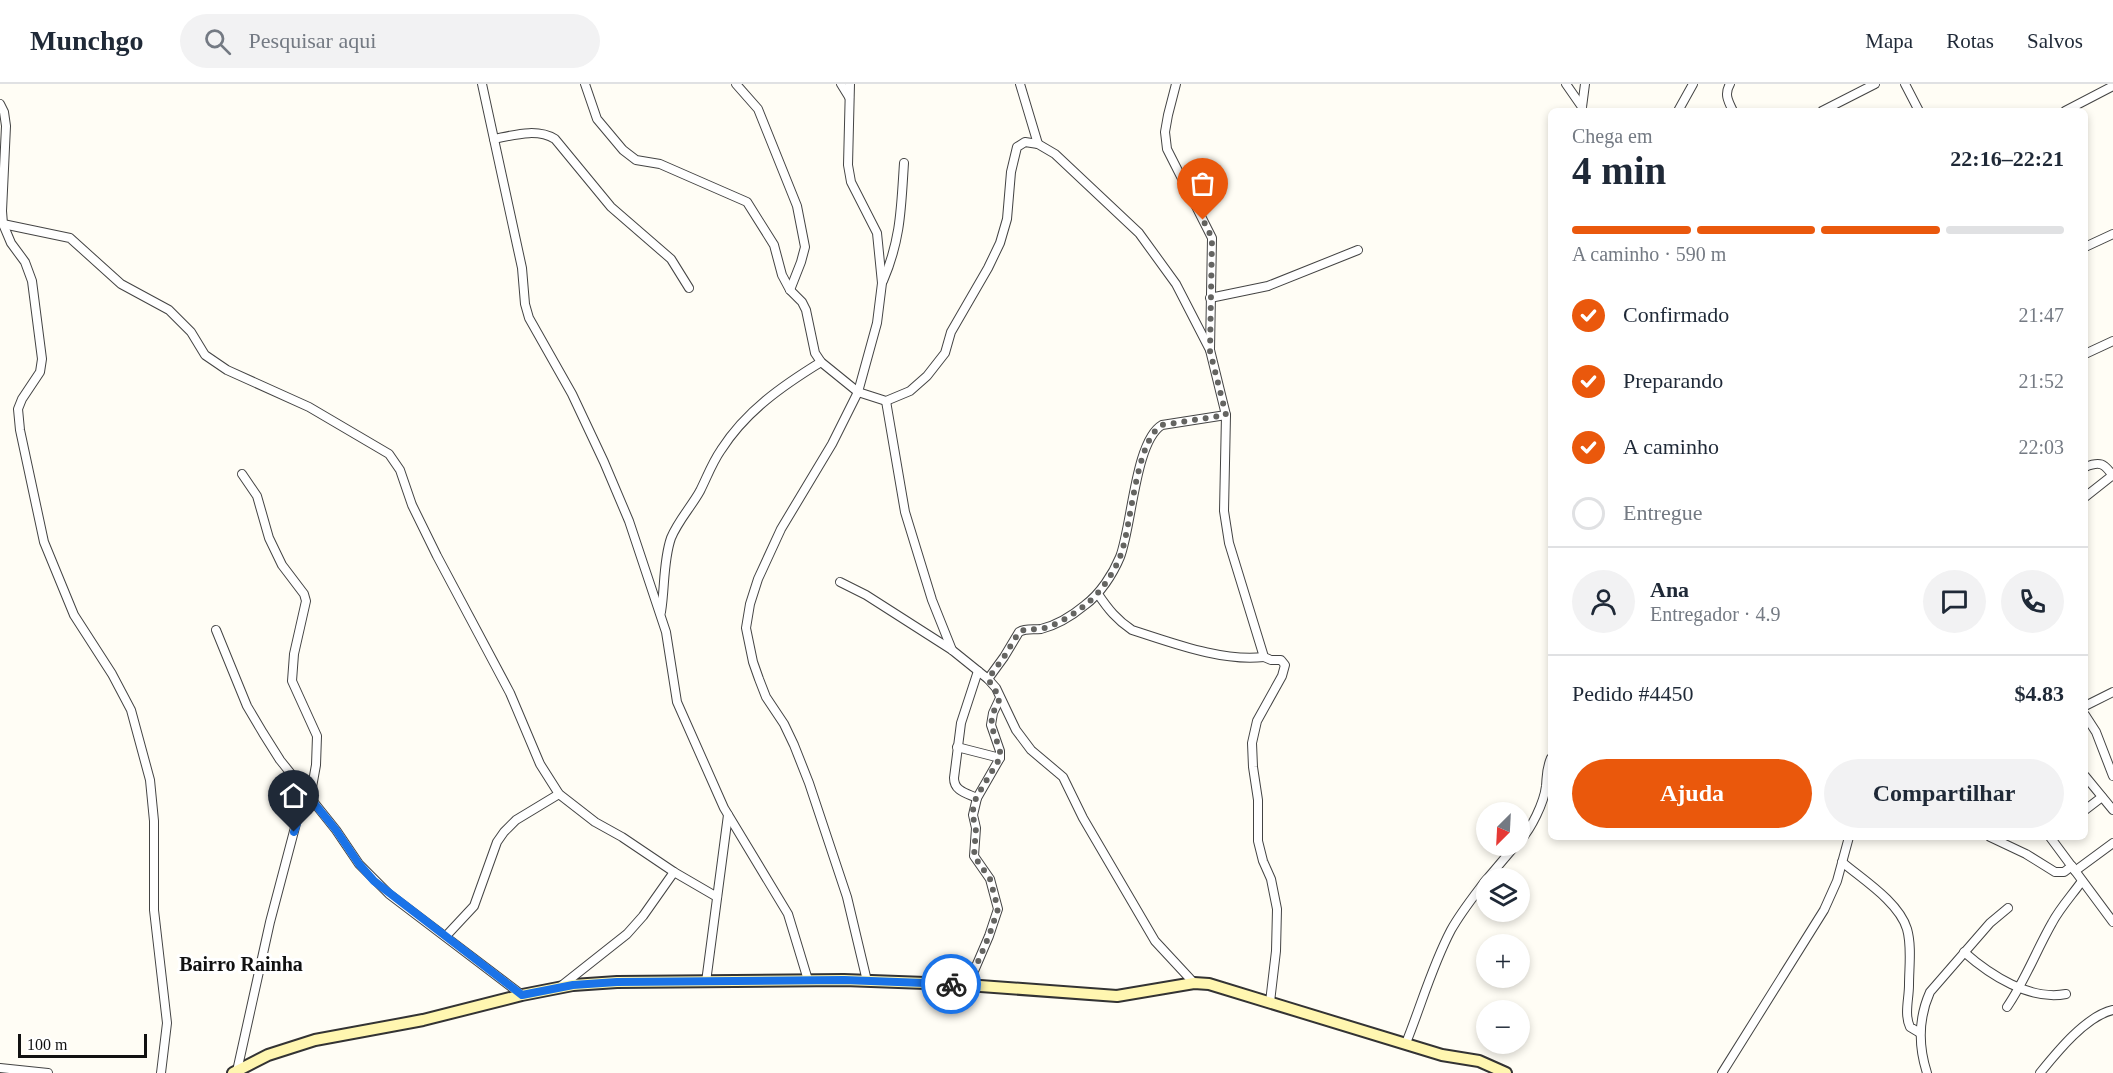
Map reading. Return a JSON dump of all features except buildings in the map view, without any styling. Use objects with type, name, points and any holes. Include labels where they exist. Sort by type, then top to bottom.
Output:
[{"type":"street","points":[[482,84],[522,268],[525,304],[529,318],[573,394],[629,521],[666,632],[677,702],[728,814],[788,914],[808,980]]},
{"type":"street","points":[[585,84],[597,119],[623,150],[636,160],[660,164],[747,202],[774,245],[782,275],[790,291],[802,302],[806,310],[815,353],[821,363],[858,392],[886,401],[910,391],[927,376],[945,353],[951,332],[1000,243],[1007,219],[1011,172],[1017,147],[1025,142],[1038,144],[1055,153],[1139,233],[1176,284],[1210,351],[1226,415],[1224,511],[1229,543],[1264,657]]},
{"type":"street","points":[[736,84],[758,109],[797,206],[805,247],[790,291]]},
{"type":"street","points":[[841,84],[850,99]]},
{"type":"street","points":[[850,84],[848,165],[851,182],[877,233],[882,283],[877,323],[858,392],[832,444],[782,529],[758,579],[750,604],[746,628],[753,662],[763,688],[784,724],[809,783],[847,897],[867,981]]},
{"type":"street","points":[[1020,84],[1038,144]]},
{"type":"street","points":[[1176,84],[1165,132],[1167,149],[1212,238],[1210,351]]},
{"type":"street","points":[[1566,84],[1580,108]]},
{"type":"street","points":[[1581,108],[1585,84]]},
{"type":"street","points":[[1680,108],[1693,84]]},
{"type":"street","points":[[1730,84],[1726,90],[1732,108]]},
{"type":"street","points":[[1828,108],[1875,84]]},
{"type":"street","points":[[1905,84],[1917,108]]},
{"type":"street","points":[[2071,108],[2113,86]]},
{"type":"street","points":[[0,104],[6,126],[3,224],[11,243],[25,262],[32,281],[42,359],[40,372],[18,409],[20,430],[44,542],[74,615],[112,674],[131,710],[150,780],[154,910],[167,1023],[161,1073]]},
{"type":"street","points":[[494,139],[530,133],[548,134],[555,139],[611,207],[671,259],[689,288]]},
{"type":"street","points":[[882,283],[892,260],[900,230],[904,163]]},
{"type":"street","points":[[3,224],[70,238],[121,284],[169,310],[191,332],[205,354],[227,370],[309,408],[388,454],[400,470],[412,505],[437,556],[510,693],[540,764],[559,794],[595,822],[717,897]]},
{"type":"street","points":[[2088,246],[2113,234]]},
{"type":"street","points":[[1210,298],[1268,286],[1358,250]]},
{"type":"street","points":[[2088,353],[2113,341]]},
{"type":"street","points":[[661,616],[666,563],[672,538],[720,451],[736,428],[765,399],[821,363]]},
{"type":"street","points":[[886,401],[905,512],[932,600],[952,650]]},
{"type":"street","points":[[988,679],[1019,632],[1040,629],[1053,624],[1078,610],[1098,594],[1120,557],[1140,464],[1150,437],[1157,428],[1162,425],[1226,415]]},
{"type":"street","points":[[2088,465],[2100,463],[2105,465],[2113,476],[2088,495]]},
{"type":"street","points":[[235,1072],[270,922],[294,832],[303,806],[310,798],[316,765],[317,736],[294,688],[292,671],[306,601],[304,594],[282,565],[269,538],[257,496],[242,474]]},
{"type":"street","points":[[840,582],[866,595],[952,650],[988,679],[1016,730],[1041,759],[1063,777],[1083,818],[1155,941],[1194,982]]},
{"type":"street","points":[[1098,594],[1110,613],[1132,630],[1222,656],[1245,659],[1264,657],[1281,660],[1285,665],[1282,676],[1257,721],[1252,743],[1258,800],[1258,841],[1271,879],[1277,909],[1276,951],[1270,1002]]},
{"type":"street","points":[[216,630],[247,706],[280,760],[336,830],[359,864],[389,894],[522,995]]},
{"type":"street","points":[[976,798],[957,789],[954,784],[957,747],[967,702],[978,671]]},
{"type":"street","points":[[2088,704],[2113,692]]},
{"type":"street","points":[[968,985],[998,909],[990,879],[974,856],[976,828],[972,814],[976,798],[1000,758],[1000,750],[991,725],[993,713],[1000,698]]},
{"type":"street","points":[[2088,720],[2096,732],[2113,776]]},
{"type":"street","points":[[957,747],[1000,758]]},
{"type":"street","points":[[1530,826],[1546,787],[1548,766]]},
{"type":"street","points":[[2088,780],[2113,810]]},
{"type":"street","points":[[446,936],[474,906],[497,842],[504,832],[516,820],[559,794]]},
{"type":"street","points":[[2088,808],[2102,797]]},
{"type":"street","points":[[706,982],[728,814]]},
{"type":"street","points":[[1722,1073],[1824,910],[1837,881],[1848,840]]},
{"type":"street","points":[[1996,840],[2026,854],[2055,872],[2064,872],[2074,868],[2113,843]]},
{"type":"street","points":[[2052,840],[2113,922]]},
{"type":"street","points":[[1496,868],[1507,856]]},
{"type":"street","points":[[1842,862],[1885,899],[1900,915],[1907,929],[1909,997],[1906,1015],[1910,1027],[1920,1033]]},
{"type":"street","points":[[559,988],[627,934],[643,916],[674,872]]},
{"type":"street","points":[[2007,1007],[2021,987],[2053,921],[2082,881]]},
{"type":"street","points":[[1406,1043],[1451,930],[1476,894]]},
{"type":"street","points":[[1927,1073],[1920,1045],[1920,1033],[1924,1006],[1930,992],[1990,923],[2008,908]]},
{"type":"street","points":[[1964,952],[1985,969],[2021,987],[2046,996],[2066,994]]},
{"type":"street","points":[[235,1072],[292,1046],[423,1020],[559,988],[617,982],[808,980],[968,985],[1117,996],[1194,982],[1209,984],[1442,1055],[1479,1061],[1506,1073]]},
{"type":"street","points":[[2040,1073],[2072,1038],[2097,1016],[2113,1010]]},
{"type":"street","points":[[0,1068],[48,1073]]},
{"type":"way so far","points":[[951,984],[968,985],[998,909],[990,879],[974,856],[976,828],[972,814],[976,798],[1000,758],[1000,750],[991,725],[993,713],[1000,698],[996,688],[988,679],[1019,632],[1040,629],[1053,624],[1069,616],[1098,594],[1120,557],[1140,464],[1150,437],[1157,428],[1162,425],[1226,415],[1210,351],[1212,238],[1203,220]]},
{"type":"district","name":"Bairro Rainha","points":[[241,964]]},
{"type":"route","points":[[294,832],[298,816],[310,798],[374,881],[522,995],[573,985],[617,982],[844,980],[951,984]]}]
